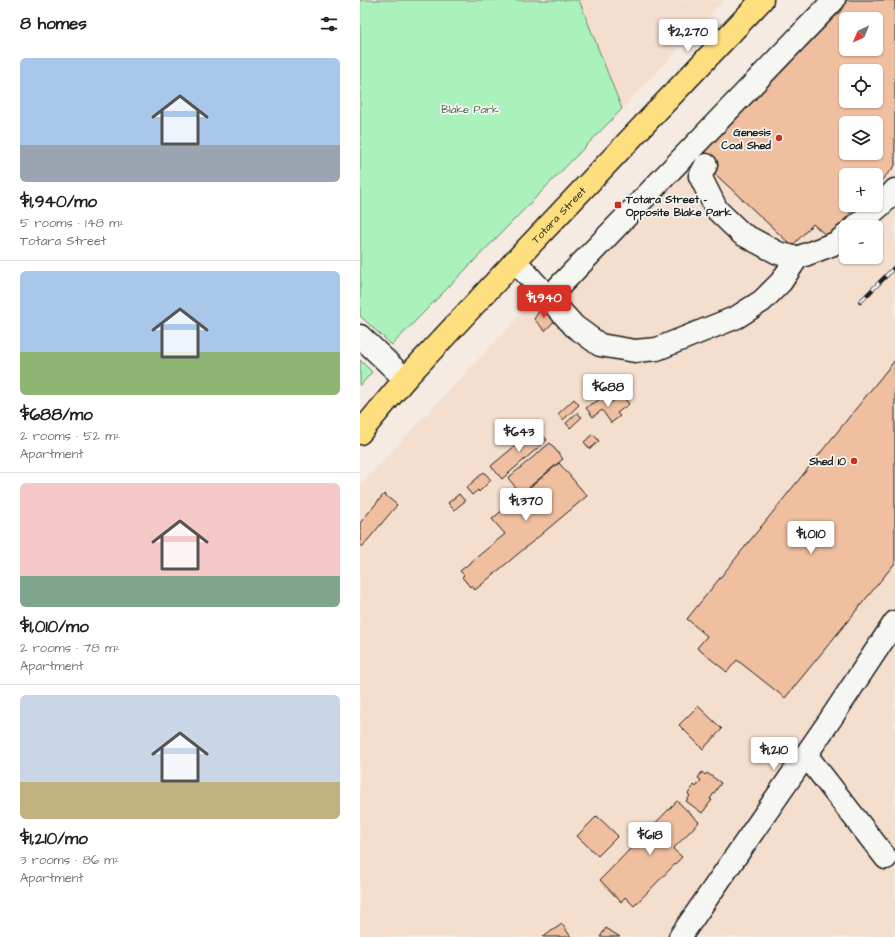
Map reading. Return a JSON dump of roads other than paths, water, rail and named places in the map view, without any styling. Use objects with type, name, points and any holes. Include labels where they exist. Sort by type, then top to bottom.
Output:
[{"type":"main road","name":"Totara Street","points":[[360,433],[405,379],[762,0]]},
{"type":"street","points":[[548,298],[834,0]]},
{"type":"street","points":[[706,165],[700,176],[717,210],[742,234],[778,253],[797,258]]},
{"type":"street","points":[[863,220],[881,205],[895,190]]},
{"type":"street","points":[[515,261],[574,326],[600,345],[635,351],[657,349],[737,317],[756,305],[781,282],[797,258],[839,241]]},
{"type":"street","points":[[360,336],[405,379]]},
{"type":"street","points":[[685,935],[895,622]]},
{"type":"street","points":[[806,755],[886,858]]},
{"type":"railway","points":[[860,302],[895,267]]},
{"type":"place","name":"Genesis Coal Shed","points":[[779,138]]},
{"type":"place","name":"Totara Street - Opposite Blake Park","points":[[618,205]]},
{"type":"place","name":"Shed 10","points":[[854,461]]},
{"type":"park label","name":"Blake Park","points":[[470,109]]}]
